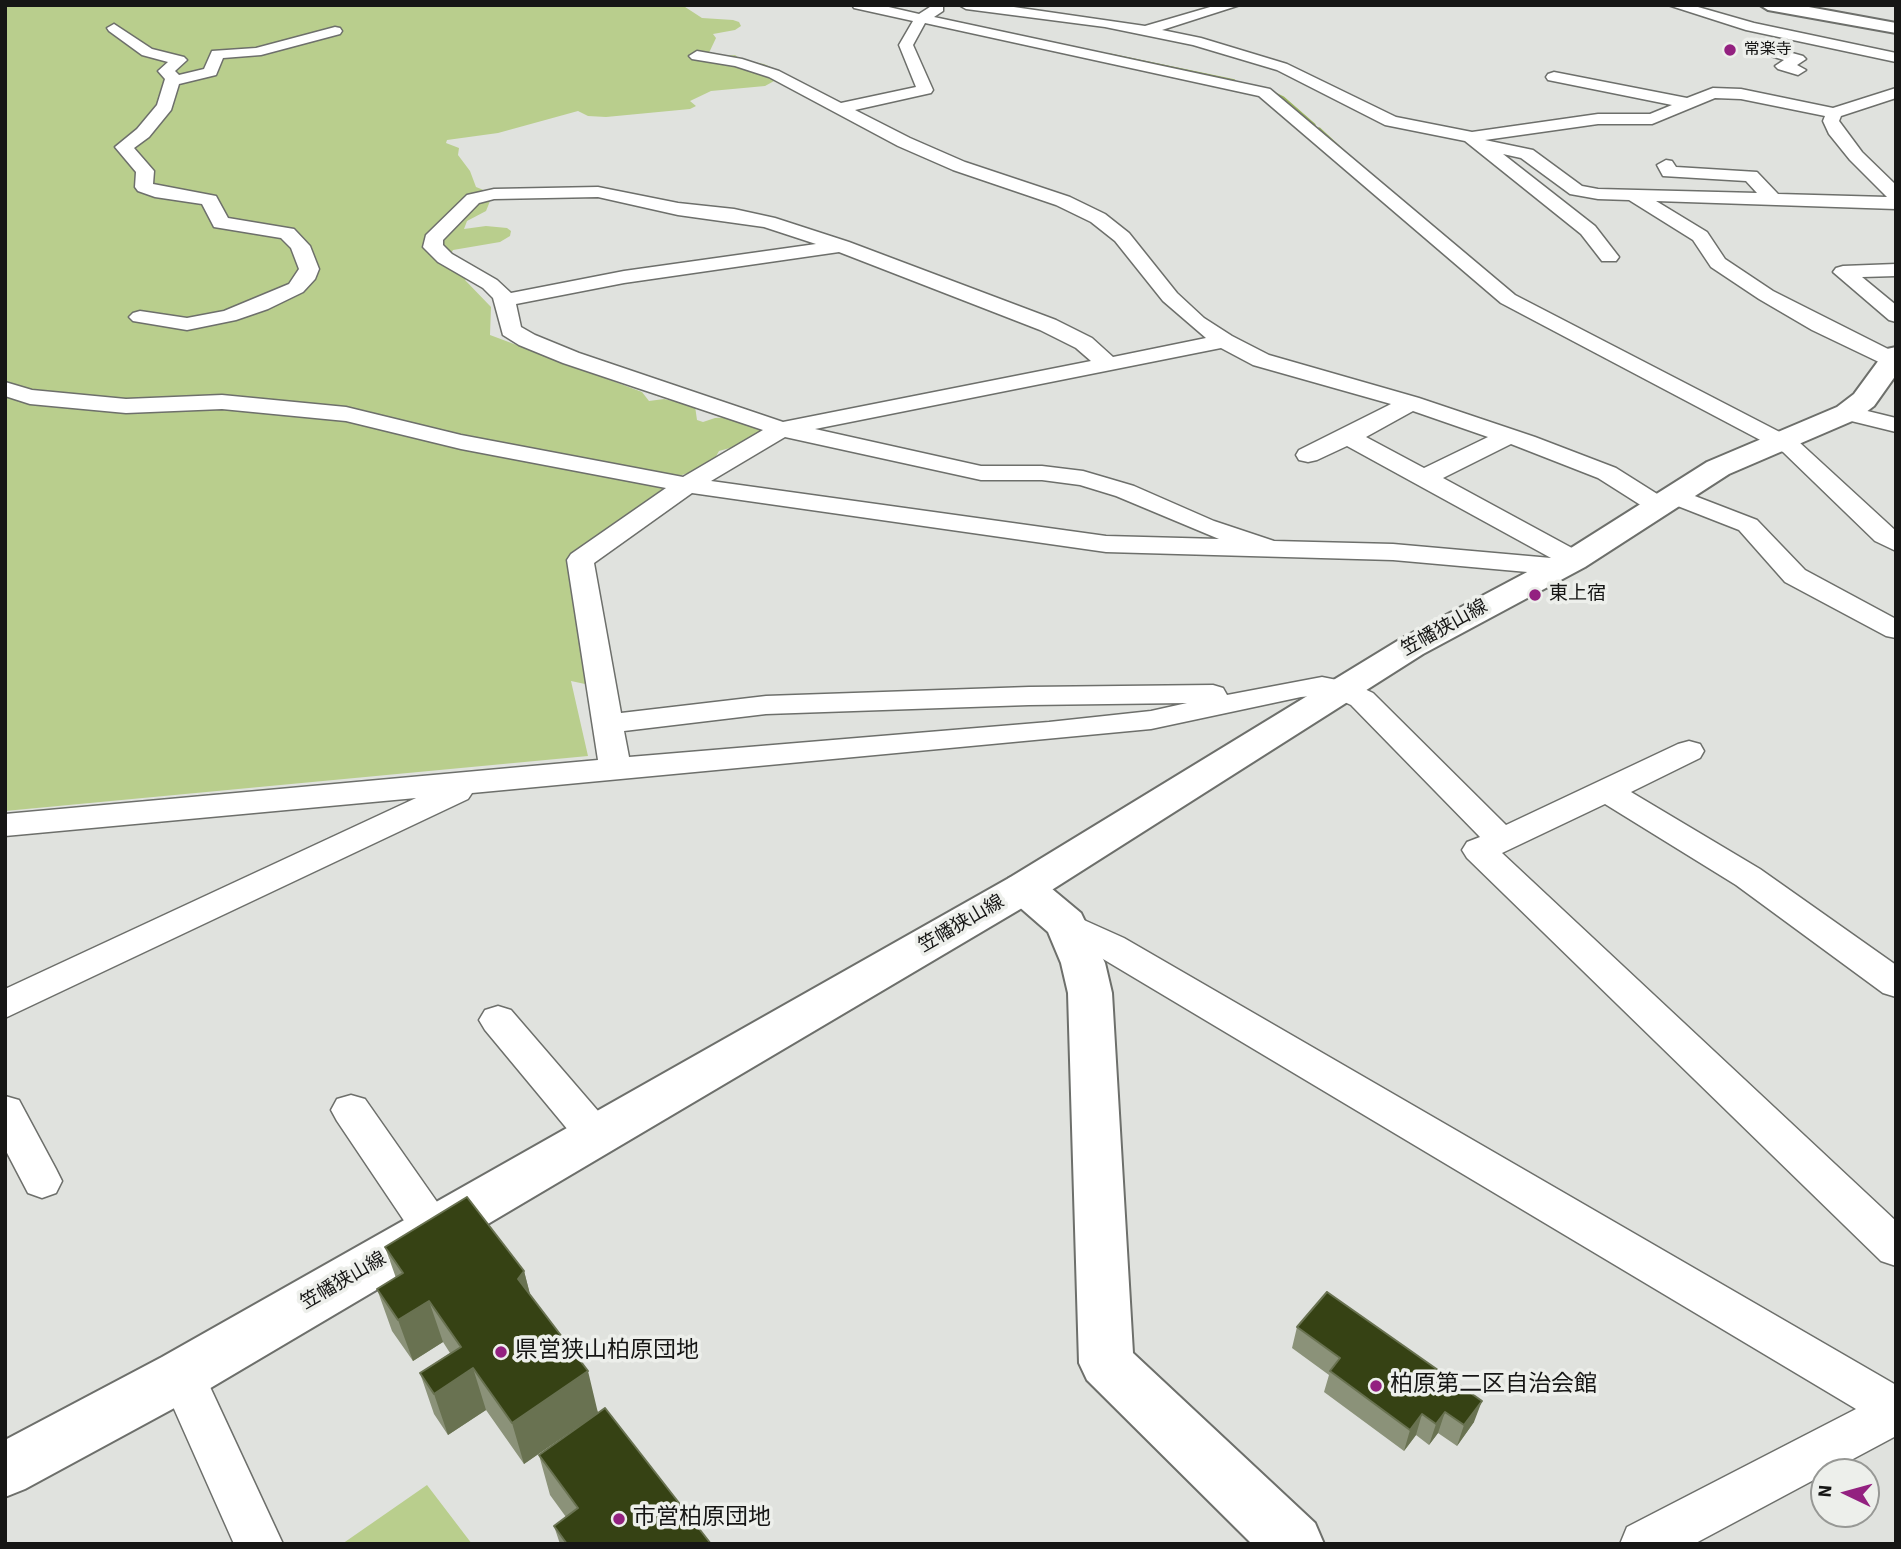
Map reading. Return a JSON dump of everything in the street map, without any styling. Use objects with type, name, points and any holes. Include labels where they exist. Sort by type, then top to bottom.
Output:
[{"type":"main road","points":[[1768,5],[1896,28]]},
{"type":"main road","name":"笠幡狭山線","points":[[5,1470],[182,1375],[1024,888],[1411,647],[1567,563],[1718,468],[1847,413],[1864,400],[1894,357]]},
{"type":"main road","points":[[1024,888],[1066,923],[1083,962],[1090,993],[1106,1363],[1294,1544]]},
{"type":"street","points":[[859,5],[1264,92],[1508,299],[1781,441],[1896,543]]},
{"type":"street","points":[[840,108],[925,90],[906,45],[909,34],[922,18],[942,5]]},
{"type":"street","points":[[966,5],[1145,30],[1196,41],[1282,67],[1391,121],[1527,154],[1576,190],[1598,194]]},
{"type":"street","points":[[1145,30],[1233,5]]},
{"type":"street","points":[[1675,5],[1786,34],[1896,58]]},
{"type":"street","points":[[114,28],[147,52],[178,60],[166,71],[173,81]]},
{"type":"street","points":[[173,81],[211,72],[217,54],[256,52],[335,31]]},
{"type":"street","points":[[1741,94],[1798,69],[1783,66],[1798,59],[1752,46],[1786,34]]},
{"type":"street","points":[[697,56],[737,62],[774,74],[904,142],[959,166],[1063,201],[1098,218],[1122,237],[1170,297],[1197,322],[1224,341],[1261,360],[1411,403],[1509,436],[1607,473],[1667,501],[1748,525],[1795,576],[1896,630]]},
{"type":"street","points":[[1554,77],[1688,103]]},
{"type":"street","points":[[140,317],[187,324],[229,316],[261,305],[296,288],[309,270],[300,246],[287,233],[221,223],[209,200],[144,187],[145,171],[124,147],[144,133],[154,117],[165,107],[173,81]]},
{"type":"street","points":[[1476,140],[1598,119],[1652,119],[1713,93],[1741,94],[1834,113],[1896,93]]},
{"type":"street","points":[[1834,113],[1831,121],[1835,131],[1877,180],[1896,196]]},
{"type":"street","points":[[1476,140],[1536,192],[1588,230],[1609,257]]},
{"type":"street","points":[[1666,165],[1669,172],[1751,176],[1774,200]]},
{"type":"street","points":[[1109,365],[1084,343],[1048,325],[842,246],[768,222],[734,215],[678,209],[615,194],[568,191],[480,195],[456,214],[433,239],[433,247],[445,258],[490,284],[504,300],[511,330],[527,341],[782,429],[981,473],[1042,473],[1083,478],[1125,491],[1205,526],[1270,548]]},
{"type":"street","points":[[1536,192],[1896,203]]},
{"type":"street","points":[[1634,195],[1700,236],[1718,263],[1766,295],[1820,325],[1894,357]]},
{"type":"street","points":[[504,300],[624,277],[842,246]]},
{"type":"street","points":[[1896,270],[1843,272],[1896,316]]},
{"type":"street","points":[[615,768],[580,560],[687,485],[782,429],[1224,341]]},
{"type":"street","points":[[5,389],[30,397],[126,407],[222,402],[346,414],[461,442],[687,485],[1106,544],[1393,552],[1567,563]]},
{"type":"street","points":[[1308,455],[1411,403]]},
{"type":"street","points":[[1847,413],[1896,425]]},
{"type":"street","points":[[1424,478],[1509,436]]},
{"type":"street","points":[[1348,437],[1424,478],[1567,563]]},
{"type":"street","points":[[5,825],[1049,731],[1151,720],[1301,688],[1322,686],[1342,689],[1362,699],[1500,838]]},
{"type":"street","points":[[608,724],[766,705],[1166,694],[1260,698]]},
{"type":"street","points":[[1689,751],[1479,850],[1896,1248]]},
{"type":"street","points":[[5,1005],[476,783]]},
{"type":"street","points":[[1607,791],[1748,877],[1896,984]]},
{"type":"street","points":[[1066,923],[1111,947],[1896,1411]]},
{"type":"street","points":[[498,1020],[597,1137]]},
{"type":"street","points":[[351,1110],[434,1231]]},
{"type":"street","points":[[5,1111],[42,1181]]},
{"type":"street","points":[[182,1375],[259,1544]]},
{"type":"street","points":[[1644,1544],[1896,1411]]},
{"type":"green space","points":[[5,5],[682,5],[702,18],[733,20],[741,26],[735,30],[713,34],[716,38],[707,57],[735,55],[742,60],[764,64],[784,73],[785,75],[765,86],[711,91],[690,101],[696,106],[690,109],[606,117],[588,116],[578,111],[498,133],[447,140],[446,143],[459,148],[458,155],[470,171],[476,187],[486,191],[499,190],[499,196],[490,201],[486,211],[467,221],[464,229],[486,226],[507,228],[511,231],[510,236],[500,242],[453,250],[447,261],[468,276],[465,280],[491,307],[490,335],[642,392],[649,401],[664,399],[695,406],[697,420],[703,422],[734,417],[759,425],[762,434],[748,443],[719,451],[714,460],[701,469],[682,475],[676,487],[575,559],[568,572],[575,579],[593,681],[585,684],[571,681],[588,756],[5,811]]},
{"type":"green space","points":[[427,1485],[472,1544],[342,1544]]},
{"type":"building","name":"県営狭山柏原団地","points":[[467,1197],[524,1271],[518,1279],[588,1371],[512,1423],[473,1368],[434,1394],[420,1373],[461,1347],[429,1301],[398,1320],[377,1289],[403,1273],[385,1247]]},
{"type":"building","points":[[1327,1292],[1482,1401],[1464,1425],[1445,1412],[1436,1424],[1422,1414],[1410,1430],[1330,1371],[1340,1358],[1297,1327]]},
{"type":"building","points":[[605,1408],[711,1544],[567,1544],[554,1526],[578,1508],[539,1455]]},
{"type":"waterway","points":[[1109,55],[1234,81]]},
{"type":"waterway","points":[[1267,90],[1283,98],[1314,125]]},
{"type":"waterway","points":[[1319,129],[1344,152]]},
{"type":"place","name":"常楽寺","points":[[1730,50]]},
{"type":"place","name":"東上宿","points":[[1535,595]]},
{"type":"place","name":"県営狭山柏原団地","points":[[501,1352]]},
{"type":"place","name":"柏原第二区自治会館","points":[[1376,1386]]},
{"type":"place","name":"市営柏原団地","points":[[619,1519]]}]
